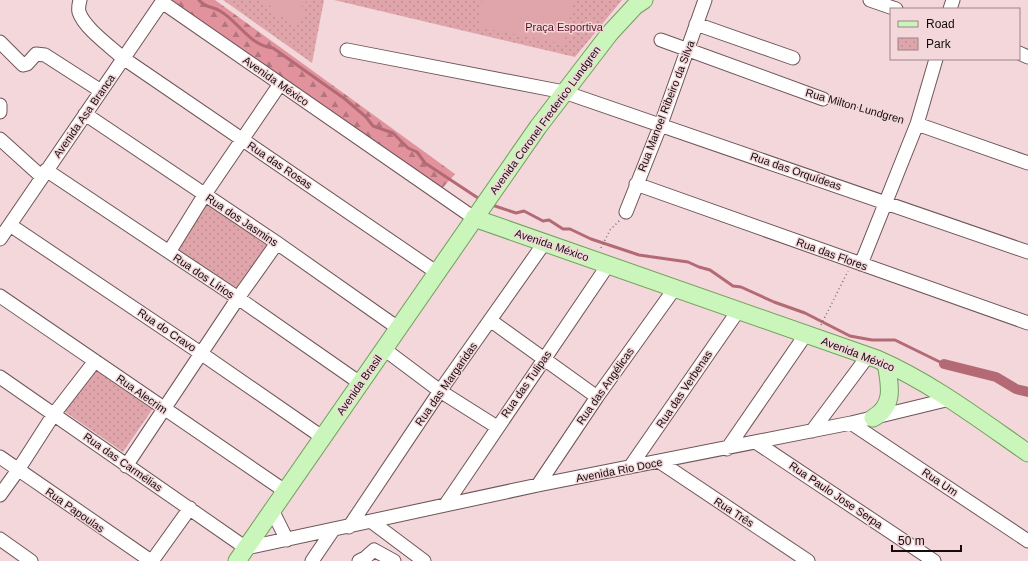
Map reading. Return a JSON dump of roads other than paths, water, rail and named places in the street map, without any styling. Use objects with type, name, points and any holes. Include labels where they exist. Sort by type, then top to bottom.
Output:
[{"type":"main road","name":"Avenida Coronel Frederico Lundgren","points":[[477,213],[564,92],[610,33],[635,6],[644,0]]},
{"type":"main road","name":"Avenida México","points":[[477,213],[545,242],[886,363],[971,412],[1028,453]]},
{"type":"main road","name":"Avenida Brasil","points":[[241,554],[477,213]]},
{"type":"main road","points":[[873,418],[882,413],[889,398],[890,383],[886,363]]},
{"type":"street","name":"Rua das Rosas","points":[[80,0],[79,12],[83,20],[123,58],[436,272]]},
{"type":"street","name":"Rua Manoel Ribeiro da Silva","points":[[626,212],[661,124],[705,0]]},
{"type":"street","points":[[870,0],[893,8]]},
{"type":"street","name":"Avenida Asa Branca","points":[[0,239],[123,58],[165,4]]},
{"type":"street","name":"Avenida México","points":[[165,4],[280,84],[477,213]]},
{"type":"street","points":[[696,24],[793,58]]},
{"type":"street","name":"Rua Milton Lundgren","points":[[661,40],[823,99]]},
{"type":"street","points":[[0,42],[23,65],[36,54],[45,55],[101,91]]},
{"type":"street","name":"Rua das Orquídeas","points":[[347,50],[564,92],[661,124],[1028,252]]},
{"type":"street","points":[[857,263],[886,203],[917,124],[936,60]]},
{"type":"street","points":[[169,252],[241,139],[280,84]]},
{"type":"street","points":[[0,105],[0,112]]},
{"type":"street","name":"Rua dos Jasmins","points":[[85,114],[205,194],[398,328]]},
{"type":"street","name":"Rua Milton Lundgren","points":[[917,124],[1028,163]]},
{"type":"street","name":"Rua dos Lírios","points":[[0,139],[44,173],[169,252],[360,383]]},
{"type":"street","name":"Rua das Flores","points":[[636,184],[1028,323]]},
{"type":"street","name":"Rua do Cravo","points":[[10,225],[202,354],[322,437]]},
{"type":"street","name":"Rua das Margaridas","points":[[349,526],[440,391],[545,242]]},
{"type":"street","points":[[126,466],[238,298],[277,244]]},
{"type":"street","name":"Rua das Tulipas","points":[[446,504],[608,265]]},
{"type":"street","name":"Rua das Angélicas","points":[[538,485],[597,397],[675,288]]},
{"type":"street","name":"Rua Alecrim","points":[[0,296],[285,491]]},
{"type":"street","name":"Rua das Verbenas","points":[[630,467],[738,310]]},
{"type":"street","points":[[490,320],[597,397]]},
{"type":"street","points":[[727,449],[811,336]]},
{"type":"street","points":[[384,349],[440,391],[497,427]]},
{"type":"street","points":[[812,431],[868,356]]},
{"type":"street","points":[[0,495],[54,414],[95,361]]},
{"type":"street","name":"Rua das Carmélias","points":[[0,377],[126,466],[190,508],[241,554]]},
{"type":"street","name":"Avenida Rio Doce","points":[[241,554],[287,540],[372,522],[446,504],[758,443],[873,418],[950,399]]},
{"type":"street","name":"Rua Um","points":[[851,423],[1028,541]]},
{"type":"street","name":"Rua Paulo Jose Serpa","points":[[758,443],[934,561]]},
{"type":"street","name":"Rua Papoulas","points":[[0,457],[152,561]]},
{"type":"street","name":"Rua Três","points":[[660,462],[808,561]]},
{"type":"street","points":[[152,561],[190,508]]},
{"type":"street","points":[[272,510],[287,540]]},
{"type":"street","points":[[372,522],[424,561]]},
{"type":"street","points":[[312,561],[333,530]]},
{"type":"street","points":[[0,539],[31,561]]},
{"type":"street","points":[[359,561],[374,550],[394,561]]},
{"type":"waterway","points":[[199,0],[206,6],[217,9],[227,15],[251,38],[258,43],[273,48],[345,99],[366,117],[373,126],[393,133],[408,148],[417,152],[425,163],[481,200]]},
{"type":"waterway","points":[[492,205],[516,213],[524,211],[543,221],[549,220],[563,229],[570,229],[591,239],[639,255],[688,262],[710,270],[733,286],[741,287],[774,302],[805,313],[850,336],[872,340],[895,340],[944,364]]},
{"type":"waterway","points":[[944,364],[996,377],[1016,389],[1028,392]]},
{"type":"park label","name":"Praça Esportiva","points":[[564,27]]}]
